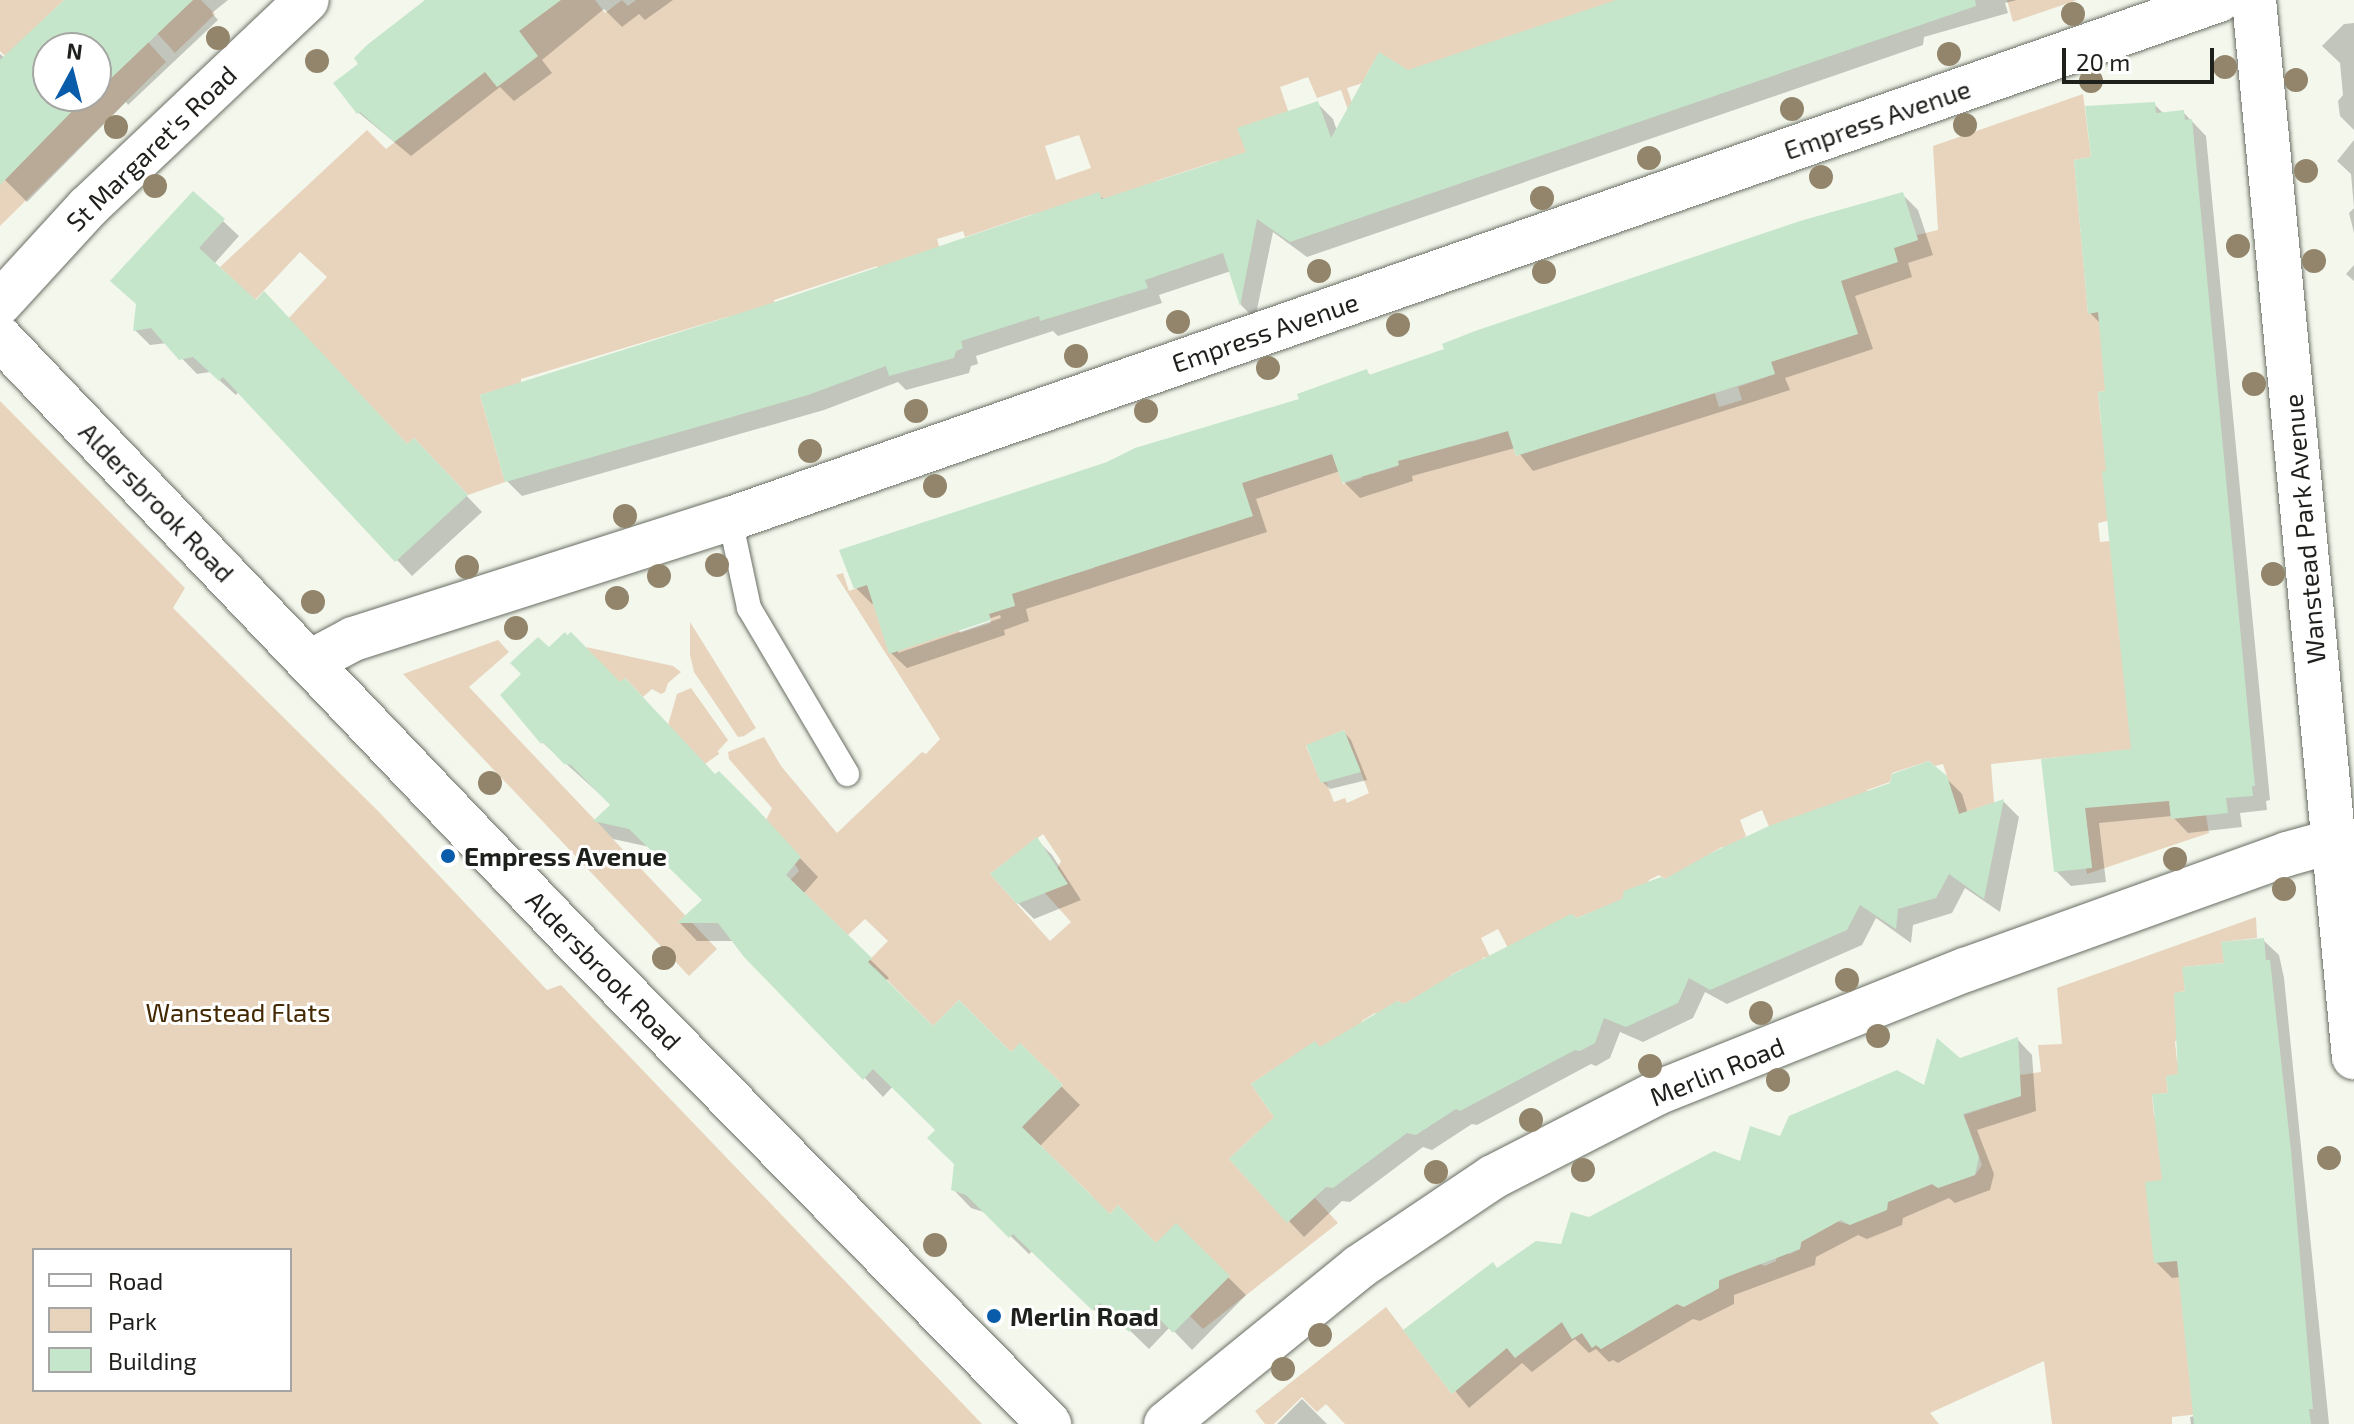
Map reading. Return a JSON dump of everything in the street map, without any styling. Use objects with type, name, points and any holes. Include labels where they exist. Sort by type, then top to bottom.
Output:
[{"type":"street","name":"St Margaret's Road","points":[[0,303],[88,207],[307,0]]},
{"type":"street","name":"Empress Avenue","points":[[310,662],[353,639],[730,519],[2219,0]]},
{"type":"street","name":"Wanstead Park Avenue","points":[[2254,0],[2354,1057]]},
{"type":"street","name":"Aldersbrook Road","points":[[0,338],[573,939],[1049,1424]]},
{"type":"street","name":"Merlin Road","points":[[1166,1424],[1359,1267],[1481,1185],[1657,1093],[1965,970],[2287,854],[2334,841]]},
{"type":"lane","points":[[730,519],[749,608],[847,774]]},
{"type":"green space","points":[[0,0],[64,0],[44,19],[45,32],[32,32],[32,82],[0,51]]},
{"type":"green space","points":[[193,0],[201,0],[215,14],[175,53],[157,33]]},
{"type":"green space","points":[[555,0],[595,0],[605,13],[622,0],[628,6],[636,0],[1617,0],[1412,103],[1398,64],[1388,58],[1373,63],[1367,73],[1369,81],[1347,88],[1384,199],[1380,201],[1341,90],[1317,98],[1308,77],[1280,87],[1298,140],[1238,128],[1266,209],[1231,168],[1217,161],[1156,181],[1157,188],[1030,215],[965,237],[963,231],[937,239],[943,260],[886,294],[877,266],[774,300],[779,315],[727,317],[521,379],[521,383],[480,395],[505,482],[468,495],[414,438],[407,444],[287,320],[327,277],[300,252],[255,300],[220,267],[367,130],[386,149],[440,106],[476,60],[497,87],[537,57],[519,31]],"holes":[[[1079,135],[1091,168],[1056,180],[1045,146]]]},
{"type":"green space","points":[[2007,0],[2077,0],[2013,22]]},
{"type":"green space","points":[[148,42],[166,62],[0,226],[0,178],[4,181],[67,116],[63,112],[112,112],[112,76]]},
{"type":"green space","points":[[2083,94],[2091,157],[2074,160],[2088,313],[2098,312],[2129,388],[2098,392],[2101,424],[2133,421],[2107,521],[2098,523],[2100,542],[2142,538],[2171,818],[2206,815],[2209,833],[2087,874],[2086,868],[2092,867],[2079,755],[1991,764],[1994,803],[1959,814],[1943,764],[1935,766],[1929,761],[1892,773],[1890,782],[1867,790],[1869,796],[1792,881],[1762,810],[1740,820],[1746,836],[1728,852],[1722,847],[1711,853],[1709,860],[1665,879],[1659,875],[1649,880],[1647,887],[1624,891],[1618,959],[1594,911],[1577,918],[1570,914],[1535,999],[1498,929],[1481,938],[1492,961],[1484,957],[1469,972],[1462,969],[1451,975],[1449,982],[1404,1004],[1397,1001],[1381,1016],[1375,1013],[1362,1021],[1344,1078],[1315,1042],[1251,1084],[1271,1113],[1300,1132],[1259,1131],[1229,1159],[1288,1222],[1315,1198],[1338,1223],[1203,1329],[1190,1316],[1156,1243],[1118,1205],[1106,1218],[1091,1195],[1039,1144],[1016,1133],[1063,1085],[1021,1044],[1011,1052],[959,1000],[933,1026],[875,968],[822,1020],[816,1014],[888,941],[865,919],[848,935],[802,891],[772,920],[761,910],[799,871],[766,820],[772,808],[729,759],[728,752],[764,737],[781,766],[837,833],[922,752],[926,754],[940,739],[836,575],[843,573],[849,591],[867,585],[950,604],[960,633],[991,623],[989,614],[1015,605],[1011,593],[1094,568],[1092,561],[1188,443],[1216,528],[1252,516],[1242,483],[1332,454],[1343,484],[1362,478],[1333,388],[1363,447],[1372,474],[1398,466],[1398,461],[1461,413],[1471,442],[1508,431],[1516,456],[1559,442],[1709,375],[1719,407],[1742,400],[1738,387],[1775,374],[1754,308],[1858,334],[1839,276],[1894,248],[1918,240],[1917,235],[1938,230],[1933,146]],"holes":[[[1344,730],[1369,793],[1347,803],[1345,798],[1334,802],[1326,782],[1321,782],[1306,746]],[[1043,834],[1061,861],[1045,893],[1071,922],[1050,941],[990,874]]]},
{"type":"green space","name":"Wanstead Flats","points":[[0,401],[185,588],[173,608],[379,812],[547,990],[561,985],[982,1424],[0,1424]]},
{"type":"green space","points":[[690,622],[756,728],[744,736],[738,737],[694,672],[690,655]]},
{"type":"green space","points":[[498,640],[509,652],[469,687],[717,949],[689,976],[403,674]]},
{"type":"green space","points":[[586,647],[673,666],[681,672],[668,683],[665,692],[661,694],[652,689],[643,697],[625,678],[616,686]]},
{"type":"green space","points":[[691,688],[728,740],[718,751],[719,754],[705,764],[668,725],[677,694]]},
{"type":"green space","points":[[2256,917],[2257,938],[2222,942],[2224,963],[2183,967],[2185,991],[2175,993],[2191,1040],[2175,1041],[2177,1061],[2194,1072],[2166,1076],[2168,1093],[2152,1095],[2154,1115],[2175,1114],[2178,1261],[2189,1374],[2226,1411],[2172,1417],[2172,1424],[2052,1424],[2044,1361],[1930,1413],[1939,1424],[1345,1424],[1326,1404],[1317,1412],[1302,1397],[1274,1424],[1265,1424],[1255,1411],[1386,1307],[1452,1394],[1506,1347],[1515,1358],[1558,1325],[1553,1308],[1572,1339],[1582,1333],[1592,1348],[1596,1345],[1601,1349],[1614,1341],[1618,1333],[1625,1335],[1635,1329],[1636,1321],[1677,1304],[1684,1307],[1702,1290],[1709,1294],[1719,1288],[1719,1281],[1726,1277],[1758,1263],[1765,1266],[1776,1261],[1777,1253],[1783,1250],[1790,1254],[1800,1249],[1818,1173],[1839,1222],[1850,1225],[1888,1202],[1932,1184],[1938,1188],[1975,1175],[1982,1165],[1964,1115],[2021,1096],[2020,1075],[2041,1072],[2038,1045],[2062,1044],[2057,988]]},
{"type":"building","points":[[64,0],[193,0],[112,77],[112,32],[32,32],[32,112],[71,112],[0,185],[0,60]]},
{"type":"building","points":[[425,0],[561,0],[519,31],[538,56],[497,87],[485,72],[394,142],[360,112],[357,114],[333,83],[358,64],[354,58],[367,45]]},
{"type":"building","points":[[1616,0],[1975,0],[1976,6],[1290,242],[1257,219],[1240,306],[1223,253],[1145,280],[1148,288],[1040,321],[1039,316],[961,341],[963,348],[956,351],[954,358],[889,376],[886,366],[808,395],[505,482],[480,395],[775,302],[1099,192],[1102,199],[1246,152],[1237,128],[1318,101],[1331,138],[1379,52],[1408,70]]},
{"type":"building","points":[[2155,102],[2156,113],[2184,110],[2185,120],[2192,119],[2255,786],[2252,786],[2253,796],[2226,798],[2228,813],[2171,819],[2169,801],[2085,808],[2092,868],[2054,872],[2041,759],[2131,749],[2102,471],[2106,471],[2098,392],[2105,391],[2098,312],[2088,314],[2074,160],[2091,157],[2085,106]]},
{"type":"building","points":[[193,191],[225,219],[199,248],[256,300],[264,291],[407,444],[414,438],[468,495],[395,562],[223,377],[219,381],[193,357],[179,360],[151,328],[133,331],[136,304],[110,281]]},
{"type":"building","points":[[1903,192],[1918,240],[1894,248],[1898,262],[1841,281],[1858,334],[1771,362],[1775,374],[1516,456],[1508,431],[1398,461],[1399,465],[1342,483],[1332,454],[1242,483],[1253,516],[1012,594],[1015,606],[989,614],[991,620],[889,654],[867,585],[854,589],[839,550],[1107,462],[1135,448],[1299,399],[1297,394],[1367,369],[1369,375],[1444,349],[1442,344],[1475,331],[1800,221]]},
{"type":"building","points":[[565,632],[567,635],[571,632],[620,682],[625,678],[715,774],[719,771],[756,808],[801,857],[786,875],[872,958],[868,962],[933,1026],[959,1000],[1011,1052],[1020,1043],[1063,1085],[1022,1127],[1110,1214],[1118,1205],[1156,1243],[1176,1223],[1230,1276],[1173,1333],[1151,1310],[1129,1332],[1100,1303],[1092,1310],[1013,1234],[1009,1238],[966,1195],[951,1190],[954,1164],[927,1138],[935,1130],[873,1069],[863,1080],[744,957],[718,923],[677,923],[702,900],[629,829],[593,821],[610,805],[571,765],[564,764],[543,742],[541,744],[500,695],[521,674],[510,663],[538,637],[549,647]]},
{"type":"building","points":[[1344,730],[1361,772],[1321,783],[1306,745]]},
{"type":"building","points":[[1929,761],[1947,776],[1959,814],[2004,799],[1984,899],[1949,874],[1936,898],[1898,909],[1896,929],[1860,905],[1847,930],[1710,990],[1689,978],[1678,1003],[1626,1027],[1604,1018],[1595,1043],[1580,1051],[1575,1050],[1460,1111],[1456,1109],[1416,1135],[1407,1133],[1333,1188],[1326,1187],[1287,1223],[1229,1159],[1274,1117],[1251,1084],[1315,1041],[1320,1047],[1397,1001],[1404,1004],[1455,973],[1571,914],[1577,918],[1622,899],[1624,891],[1661,877],[1665,879],[1769,826],[1890,783],[1892,774]]},
{"type":"building","points":[[1037,837],[1068,884],[1017,904],[990,874]]},
{"type":"building","points":[[2264,938],[2266,960],[2270,960],[2291,1151],[2313,1409],[2309,1409],[2311,1424],[2194,1424],[2177,1261],[2154,1263],[2145,1182],[2162,1180],[2152,1094],[2168,1093],[2166,1076],[2178,1074],[2174,993],[2185,991],[2182,967],[2224,963],[2221,942]]},
{"type":"building","points":[[2018,1037],[2021,1096],[1963,1114],[1979,1157],[1975,1175],[1938,1188],[1932,1184],[1888,1202],[1887,1210],[1850,1225],[1841,1220],[1801,1242],[1800,1249],[1719,1280],[1719,1288],[1684,1307],[1677,1304],[1601,1349],[1596,1345],[1592,1348],[1582,1333],[1572,1339],[1562,1322],[1515,1358],[1507,1348],[1452,1394],[1403,1330],[1493,1262],[1497,1268],[1536,1241],[1561,1244],[1571,1212],[1589,1217],[1714,1151],[1740,1161],[1750,1126],[1780,1136],[1789,1116],[1897,1070],[1924,1085],[1937,1038],[1960,1058]]},
{"type":"place","name":"Empress Avenue","points":[[448,856]]},
{"type":"place","name":"Merlin Road","points":[[994,1316]]}]
